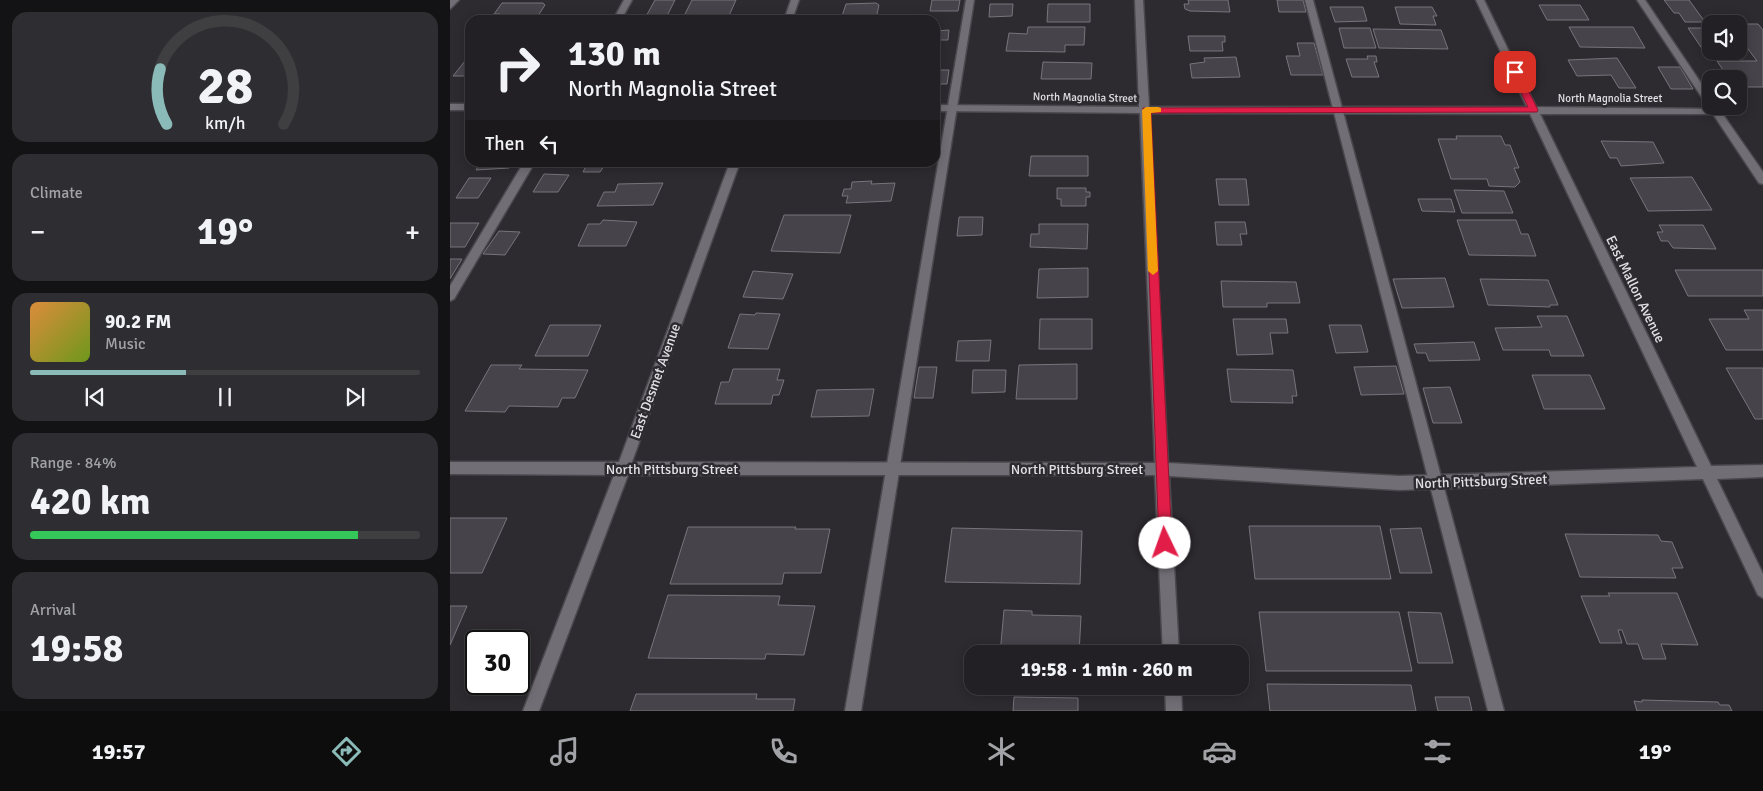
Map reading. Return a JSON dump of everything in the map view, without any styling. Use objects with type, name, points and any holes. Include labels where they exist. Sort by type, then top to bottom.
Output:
[{"type":"street","points":[[450,6],[455,0]]},
{"type":"street","points":[[619,15],[628,0]]},
{"type":"street","points":[[790,15],[795,0]]},
{"type":"street","points":[[854,711],[970,0]]},
{"type":"street","points":[[1139,0],[1146,110],[1171,645]]},
{"type":"street","points":[[1309,0],[1496,711]]},
{"type":"street","name":"East Mallon Avenue","points":[[1480,0],[1763,590]]},
{"type":"street","points":[[1641,0],[1702,91]]},
{"type":"street","points":[[450,108],[465,107]]},
{"type":"street","name":"North Magnolia Street","points":[[940,108],[1534,110],[1702,107]]},
{"type":"street","points":[[1718,115],[1763,180]]},
{"type":"street","points":[[450,296],[527,167]]},
{"type":"street","name":"East Desmet Avenue","points":[[531,711],[624,468],[733,167]]},
{"type":"street","name":"North Pittsburg Street","points":[[450,468],[1161,469],[1399,483],[1763,471]]},
{"type":"street","points":[[1173,695],[1174,711]]},
{"type":"building","points":[[655,0],[675,0],[668,15],[647,15]]},
{"type":"building","points":[[692,0],[736,0],[729,15],[684,15]]},
{"type":"building","points":[[932,0],[960,0],[958,11],[930,11]]},
{"type":"building","points":[[1188,0],[1228,0],[1230,12],[1190,11],[1185,9],[1184,4],[1189,4]]},
{"type":"building","points":[[1277,0],[1303,0],[1306,12],[1279,12]]},
{"type":"building","points":[[1664,0],[1689,0],[1702,18],[1702,22],[1685,22],[1679,13],[1674,13]]},
{"type":"building","points":[[502,3],[543,3],[545,5],[539,15],[494,14]]},
{"type":"building","points":[[876,3],[879,5],[877,15],[842,15],[846,4]]},
{"type":"building","points":[[990,4],[1013,4],[1012,16],[989,17]]},
{"type":"building","points":[[1048,4],[1090,4],[1090,22],[1047,22]]},
{"type":"building","points":[[1539,5],[1580,5],[1589,20],[1547,20]]},
{"type":"building","points":[[1330,7],[1363,7],[1367,21],[1335,22]]},
{"type":"building","points":[[1395,7],[1432,7],[1437,16],[1433,16],[1436,25],[1400,24]]},
{"type":"building","points":[[1747,24],[1758,24],[1763,30],[1763,87],[1747,87],[1747,70],[1723,70],[1717,61],[1757,61],[1747,48]]},
{"type":"building","points":[[1028,27],[1085,27],[1084,45],[1065,45],[1065,52],[1006,51],[1009,33],[1027,34]]},
{"type":"building","points":[[1569,27],[1633,27],[1645,48],[1580,47]]},
{"type":"building","points":[[1339,28],[1370,28],[1376,48],[1344,48]]},
{"type":"building","points":[[1688,28],[1702,28],[1702,49]]},
{"type":"building","points":[[1373,29],[1441,30],[1448,49],[1379,48]]},
{"type":"building","points":[[949,30],[948,40],[940,40],[940,31]]},
{"type":"building","points":[[1188,36],[1225,36],[1225,42],[1222,42],[1223,51],[1190,51]]},
{"type":"building","points":[[1297,43],[1314,43],[1323,75],[1291,75],[1286,56],[1300,56]]},
{"type":"building","points":[[1367,56],[1376,56],[1377,62],[1374,62],[1379,77],[1352,77],[1346,59],[1368,59]]},
{"type":"building","points":[[1236,57],[1240,77],[1192,78],[1190,64],[1205,62],[1204,58]]},
{"type":"building","points":[[1617,58],[1636,88],[1619,88],[1611,75],[1577,76],[1568,60]]},
{"type":"building","points":[[465,61],[465,76],[453,76]]},
{"type":"building","points":[[1043,62],[1092,63],[1091,79],[1041,79]]},
{"type":"building","points":[[1658,67],[1680,67],[1693,89],[1671,89]]},
{"type":"building","points":[[940,70],[949,70],[947,84],[940,84]]},
{"type":"building","points":[[1456,136],[1501,136],[1505,145],[1510,145],[1519,168],[1514,168],[1520,182],[1515,187],[1489,186],[1487,179],[1451,179],[1438,139],[1457,139]]},
{"type":"building","points":[[1601,141],[1653,142],[1664,163],[1621,166],[1617,158],[1610,158]]},
{"type":"building","points":[[1031,156],[1088,156],[1088,176],[1029,176]]},
{"type":"building","points":[[478,167],[510,167],[509,168],[476,170]]},
{"type":"building","points":[[586,167],[603,167],[600,172],[583,172]]},
{"type":"building","points":[[544,174],[569,175],[558,192],[533,192]]},
{"type":"building","points":[[1692,177],[1712,210],[1648,211],[1630,178]]},
{"type":"building","points":[[469,178],[491,178],[478,198],[456,198]]},
{"type":"building","points":[[1216,179],[1246,179],[1249,205],[1219,205]]},
{"type":"building","points":[[872,181],[871,184],[895,183],[891,201],[846,203],[848,196],[842,196],[844,189],[851,189],[852,182]]},
{"type":"building","points":[[663,183],[653,205],[597,206],[604,192],[615,192],[618,184]]},
{"type":"building","points":[[1057,188],[1086,188],[1086,192],[1090,192],[1090,197],[1086,197],[1086,206],[1061,206],[1061,199],[1057,199]]},
{"type":"building","points":[[1454,190],[1504,191],[1513,213],[1462,213]]},
{"type":"building","points":[[1418,199],[1451,199],[1455,212],[1422,211]]},
{"type":"building","points":[[784,215],[851,215],[840,253],[771,251]]},
{"type":"building","points":[[959,217],[983,217],[982,235],[957,236]]},
{"type":"building","points":[[603,220],[637,222],[626,246],[578,246],[588,224],[600,224]]},
{"type":"building","points":[[1457,220],[1516,220],[1521,234],[1528,234],[1536,256],[1469,255]]},
{"type":"building","points":[[1215,222],[1245,222],[1247,234],[1240,234],[1242,245],[1217,245]]},
{"type":"building","points":[[450,223],[479,223],[465,247],[450,247]]},
{"type":"building","points":[[1039,224],[1088,224],[1087,249],[1030,247],[1031,234],[1039,234]]},
{"type":"building","points":[[1659,225],[1703,225],[1716,249],[1673,248],[1668,241],[1661,241],[1657,232],[1663,232]]},
{"type":"building","points":[[499,231],[520,232],[505,255],[483,254]]},
{"type":"building","points":[[450,259],[462,259],[450,279]]},
{"type":"building","points":[[1088,268],[1088,297],[1037,298],[1039,269]]},
{"type":"building","points":[[1675,270],[1763,270],[1763,296],[1688,296]]},
{"type":"building","points":[[753,271],[793,274],[783,299],[743,297]]},
{"type":"building","points":[[1445,278],[1454,307],[1402,308],[1393,279]]},
{"type":"building","points":[[1480,279],[1548,280],[1558,305],[1550,305],[1550,307],[1488,305]]},
{"type":"building","points":[[1221,281],[1296,282],[1300,303],[1267,303],[1267,307],[1223,307]]},
{"type":"building","points":[[1744,310],[1763,310],[1763,350],[1726,350],[1709,319],[1749,319]]},
{"type":"building","points":[[756,313],[780,314],[768,349],[728,348],[740,314],[755,315]]},
{"type":"building","points":[[1537,316],[1567,316],[1584,356],[1551,356],[1549,350],[1503,350],[1495,328],[1542,327]]},
{"type":"building","points":[[1040,319],[1092,319],[1092,349],[1039,349]]},
{"type":"building","points":[[1233,319],[1286,319],[1288,333],[1270,333],[1273,354],[1237,355]]},
{"type":"building","points":[[550,325],[601,325],[588,356],[535,356]]},
{"type":"building","points":[[1329,325],[1361,325],[1368,352],[1336,353]]},
{"type":"building","points":[[991,340],[989,361],[956,361],[958,341]]},
{"type":"building","points":[[1474,342],[1480,360],[1429,361],[1426,353],[1417,353],[1414,344]]},
{"type":"building","points":[[1077,364],[1077,399],[1016,399],[1019,365]]},
{"type":"building","points":[[491,365],[522,365],[519,369],[588,370],[575,398],[562,398],[558,407],[509,406],[505,412],[465,411]]},
{"type":"building","points":[[1396,366],[1404,394],[1361,395],[1354,367]]},
{"type":"building","points":[[919,367],[937,367],[933,398],[914,398]]},
{"type":"building","points":[[1726,368],[1763,368],[1763,419],[1755,419]]},
{"type":"building","points":[[733,369],[780,369],[777,380],[784,380],[779,395],[773,395],[771,404],[715,404],[721,382],[729,382]]},
{"type":"building","points":[[1227,369],[1293,370],[1297,396],[1292,396],[1293,403],[1231,402]]},
{"type":"building","points":[[973,370],[1006,370],[1005,392],[972,393]]},
{"type":"building","points":[[1532,375],[1590,375],[1605,409],[1544,409]]},
{"type":"building","points":[[1450,387],[1462,423],[1433,423],[1423,388]]},
{"type":"building","points":[[874,389],[869,416],[811,417],[817,390]]},
{"type":"building","points":[[450,518],[507,518],[482,573],[450,573]]},
{"type":"building","points":[[1249,526],[1380,526],[1391,579],[1255,579]]},
{"type":"building","points":[[688,527],[796,527],[795,529],[830,529],[821,573],[784,573],[782,584],[670,584]]},
{"type":"building","points":[[952,528],[1082,531],[1080,584],[945,582]]},
{"type":"building","points":[[1421,528],[1432,573],[1400,573],[1390,529]]},
{"type":"building","points":[[1565,534],[1658,535],[1661,541],[1672,542],[1683,568],[1672,568],[1676,578],[1580,577]]},
{"type":"building","points":[[1608,593],[1677,593],[1698,645],[1661,644],[1666,659],[1643,659],[1638,644],[1627,644],[1622,630],[1618,630],[1622,643],[1600,643],[1581,596],[1610,596]]},
{"type":"building","points":[[668,595],[780,596],[778,605],[815,606],[804,655],[766,654],[765,659],[648,658]]},
{"type":"building","points":[[450,606],[467,606],[450,645]]},
{"type":"building","points":[[1004,610],[1032,611],[1032,615],[1081,616],[1079,645],[1001,645]]},
{"type":"building","points":[[1259,612],[1399,612],[1412,671],[1266,671]]},
{"type":"building","points":[[1408,612],[1441,613],[1453,663],[1418,663]]},
{"type":"building","points":[[1267,684],[1411,685],[1416,711],[1270,711]]},
{"type":"building","points":[[636,694],[757,694],[756,699],[795,699],[793,711],[630,711]]},
{"type":"building","points":[[1014,697],[1078,698],[1078,711],[1013,711]]},
{"type":"building","points":[[1435,697],[1469,697],[1472,711],[1438,711]]},
{"type":"building","points":[[1642,700],[1718,702],[1720,705],[1729,705],[1732,711],[1637,711],[1634,701],[1642,702]]},
{"type":"slow traffic","points":[[1153,271],[1146,110],[1158,110]]},
{"type":"route","points":[[1165,543],[1146,110],[1534,110],[1515,72]]}]
